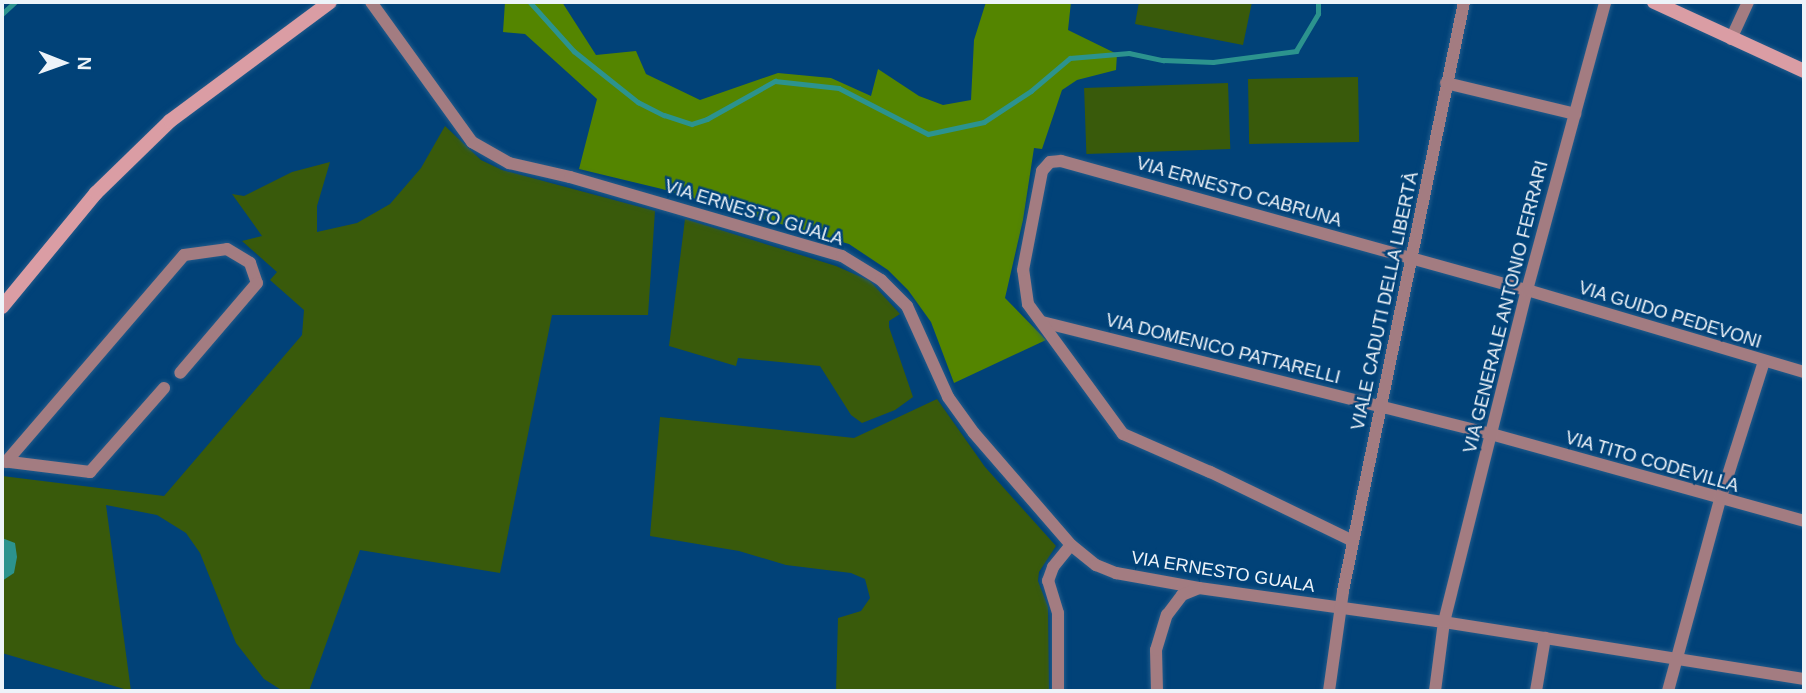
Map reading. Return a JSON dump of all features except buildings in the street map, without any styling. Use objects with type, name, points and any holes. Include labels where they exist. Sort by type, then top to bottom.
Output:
[{"type":"street","points":[[2,307],[96,193],[170,121],[330,2]]},
{"type":"street","name":"VIA ERNESTO GUALA","points":[[372,2],[472,142],[509,163],[570,177],[842,256],[881,279],[907,306],[948,397],[974,433],[1071,545],[1096,565],[1116,573],[1199,588],[1679,657],[1804,679]]},
{"type":"street","name":"VIALE CADUTI DELLA LIBERTÀ","points":[[1329,691],[1339,608],[1464,2]]},
{"type":"street","name":"VIA GENERALE ANTONIO FERRARI","points":[[1435,691],[1444,622],[1527,290],[1605,2]]},
{"type":"street","points":[[1654,2],[1804,71]]},
{"type":"street","points":[[1731,39],[1748,2]]},
{"type":"street","points":[[1446,83],[1575,114]]},
{"type":"street","name":"VIA ERNESTO CABRUNA","points":[[1042,322],[1028,303],[1023,270],[1042,171],[1050,162],[1061,161],[1527,290]]},
{"type":"street","points":[[4,461],[184,255],[227,249],[250,263],[257,283],[180,373]]},
{"type":"street","name":"VIA GUIDO PEDEVONI","points":[[1527,290],[1804,372]]},
{"type":"street","points":[[1042,322],[1123,434],[1210,472],[1353,541]]},
{"type":"street","name":"VIA DOMENICO PATTARELLI","points":[[1042,322],[1491,434]]},
{"type":"street","points":[[1668,691],[1720,500],[1764,362]]},
{"type":"street","points":[[4,461],[90,472],[164,388]]},
{"type":"street","name":"VIA TITO CODEVILLA","points":[[1491,434],[1720,500],[1804,521]]},
{"type":"street","points":[[1058,691],[1058,613],[1048,581],[1053,568],[1071,545]]},
{"type":"street","points":[[1157,691],[1156,650],[1167,615],[1182,595],[1199,588]]},
{"type":"street","points":[[1536,691],[1545,638]]},
{"type":"shaded area","points":[[1139,2],[1252,2],[1243,45],[1135,24]]},
{"type":"shaded area","points":[[1358,77],[1359,142],[1249,144],[1248,79]]},
{"type":"shaded area","points":[[1228,83],[1230,149],[1086,154],[1084,88]]},
{"type":"shaded area","points":[[445,126],[481,160],[502,170],[655,211],[648,315],[552,315],[500,573],[360,550],[309,691],[283,691],[264,679],[236,643],[200,553],[186,533],[157,515],[106,505],[131,691],[2,653],[2,476],[164,496],[302,335],[304,310],[270,280],[277,272],[242,241],[262,236],[232,194],[244,196],[292,172],[330,162],[317,206],[317,232],[357,223],[390,204],[421,168]]},
{"type":"shaded area","points":[[685,219],[836,266],[870,281],[900,314],[889,321],[889,327],[913,397],[895,410],[862,423],[851,415],[820,366],[738,358],[736,366],[669,346]]},
{"type":"shaded area","points":[[937,399],[985,467],[1056,546],[1039,572],[1038,581],[1048,607],[1049,691],[836,691],[838,618],[861,611],[870,598],[865,579],[851,573],[786,565],[739,551],[650,536],[660,417],[854,438]]},
{"type":"shaded area","points":[[2,538],[15,543],[17,557],[14,573],[2,581]]},
{"type":"green space","points":[[505,2],[562,2],[596,55],[636,51],[646,74],[700,100],[778,73],[831,78],[871,96],[878,69],[919,96],[943,105],[971,100],[974,40],[986,2],[1071,2],[1068,30],[1117,54],[1116,70],[1077,80],[1062,90],[1042,149],[1034,148],[1023,220],[1005,298],[1046,340],[954,383],[931,322],[908,290],[888,270],[849,244],[662,189],[579,169],[597,99],[525,34],[503,32]]},
{"type":"waterway","points":[[2,14],[15,2]]},
{"type":"waterway","points":[[530,2],[574,51],[638,102],[664,115],[692,124],[707,119],[775,81],[839,88],[928,134],[984,122],[1031,91],[1070,58],[1129,53],[1163,60],[1213,62],[1296,51],[1318,14],[1318,2]]}]
